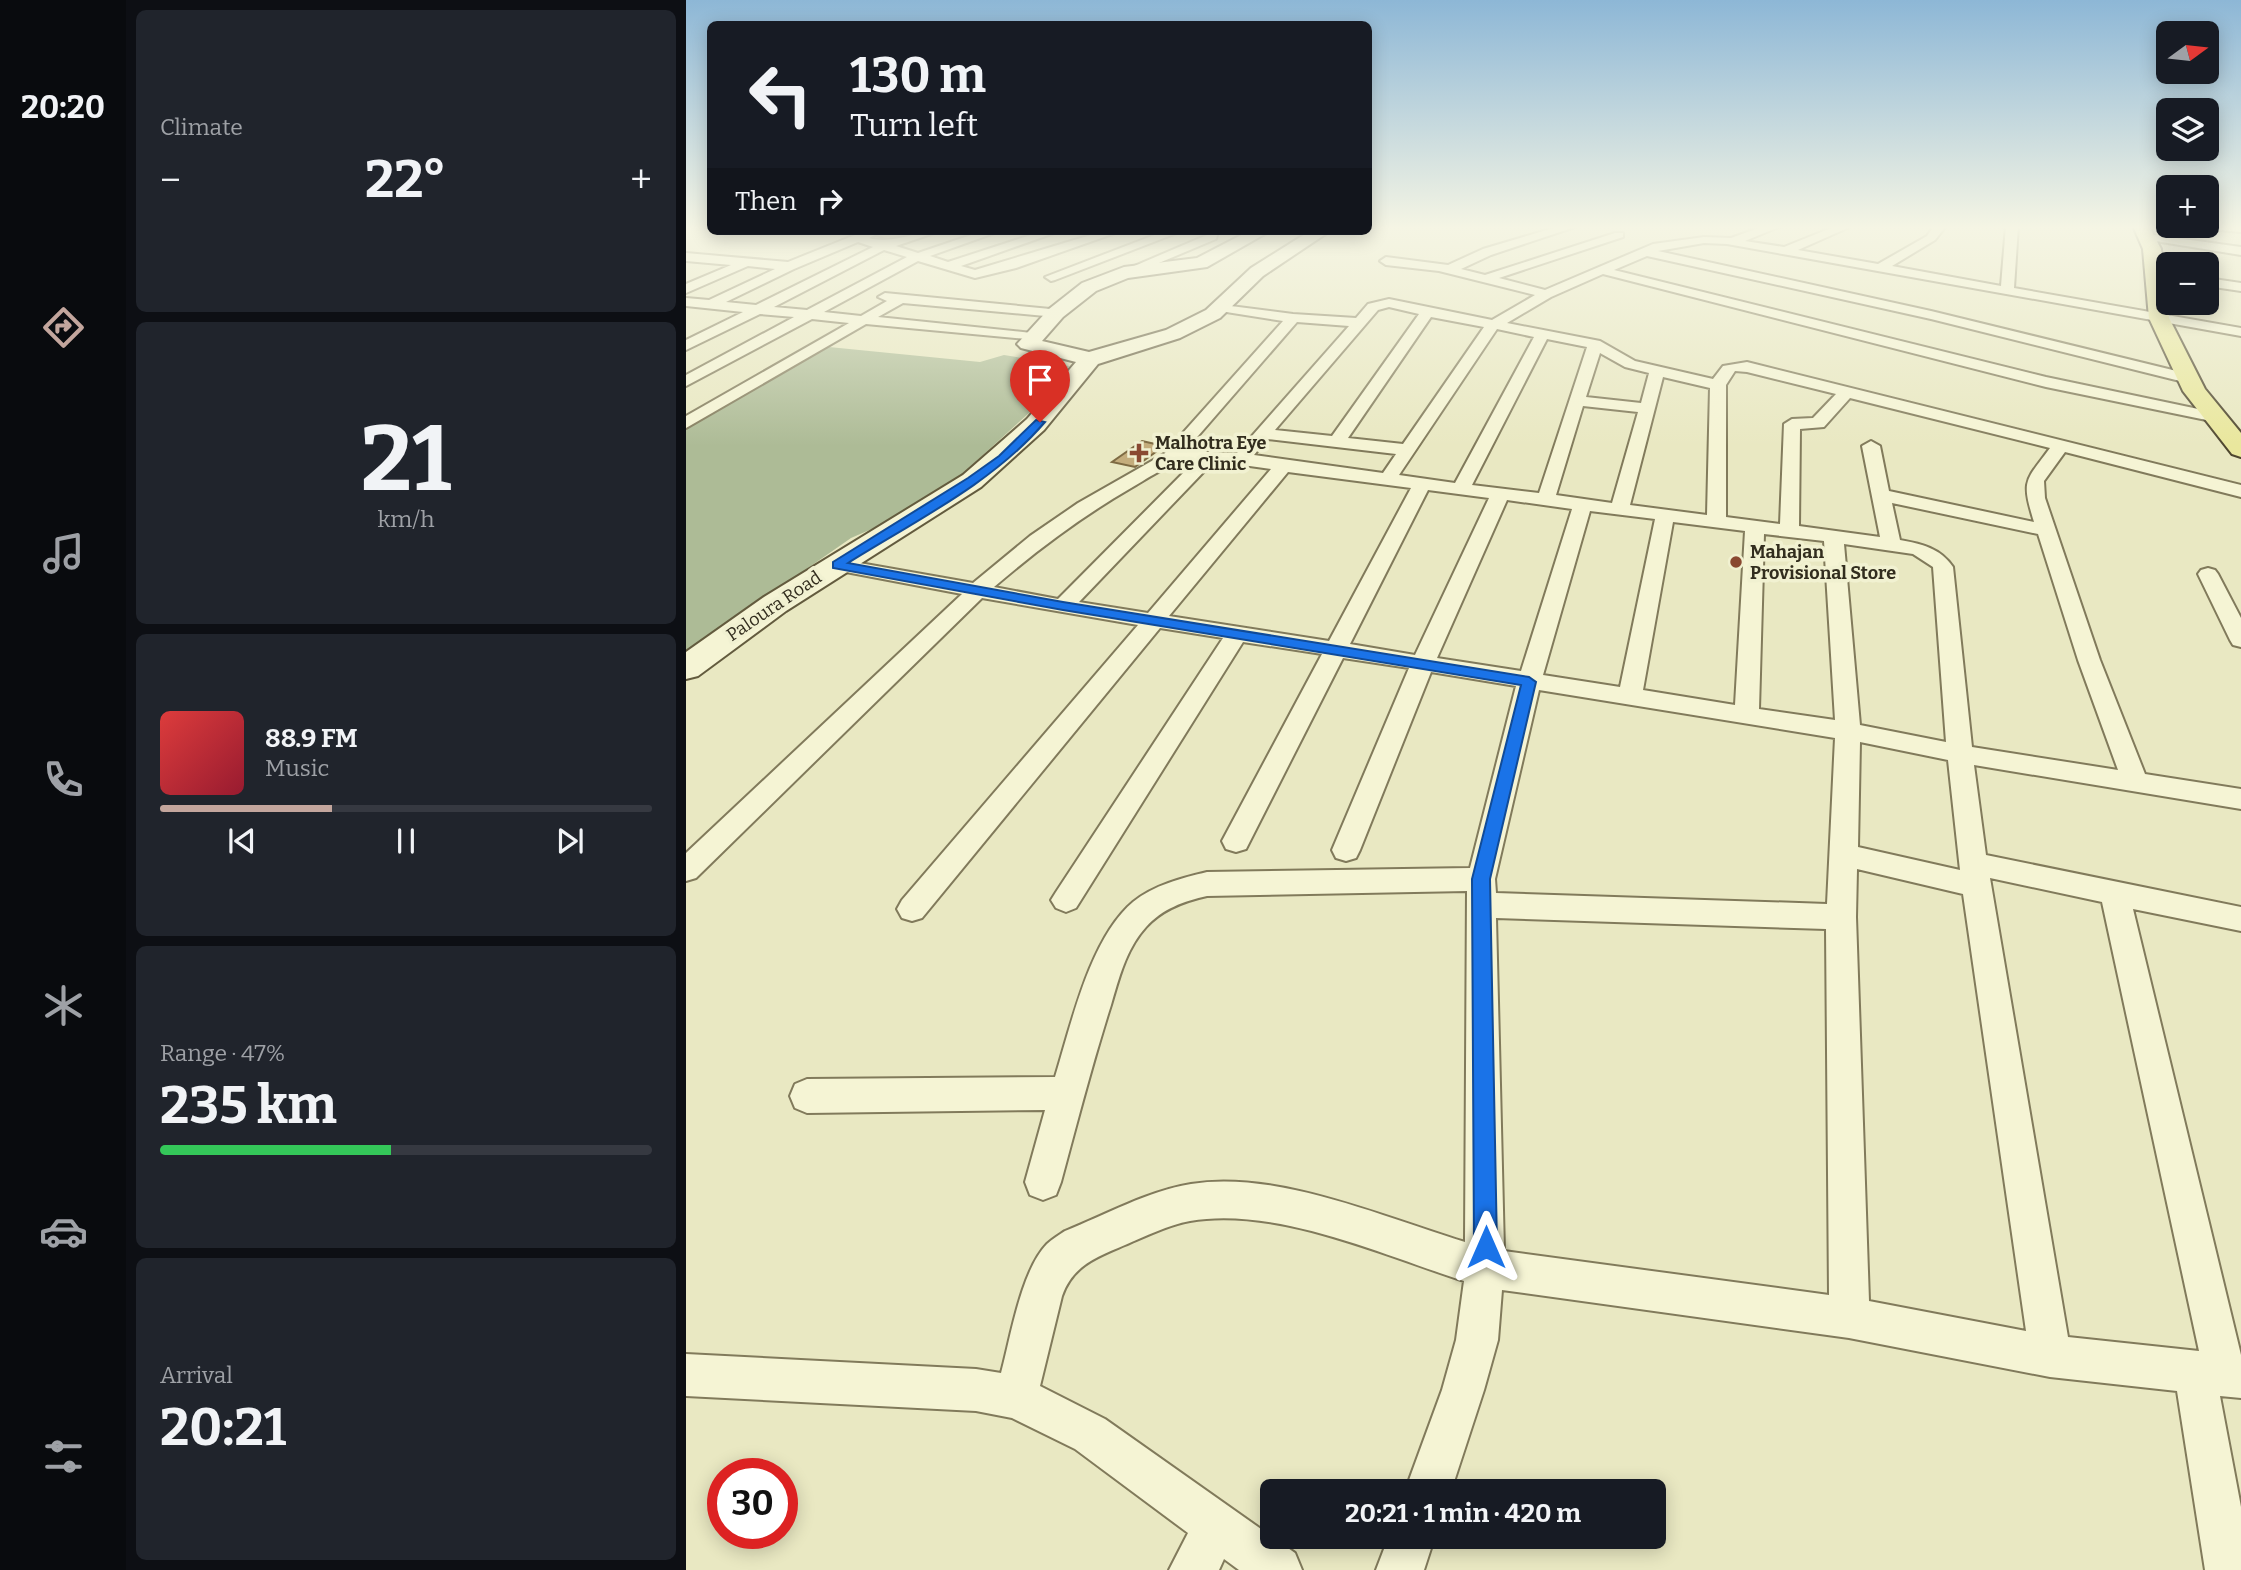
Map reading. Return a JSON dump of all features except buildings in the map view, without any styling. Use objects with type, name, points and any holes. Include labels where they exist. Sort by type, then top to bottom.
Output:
[{"type":"main road","points":[[1073,299],[1056,313],[1028,344],[1090,359],[1194,325],[1228,299]]},
{"type":"main road","points":[[2159,315],[2188,378],[2241,449]]},
{"type":"main road","name":"Paloura Road","points":[[686,668],[748,622],[972,481],[1002,458],[1040,422],[1090,359]]},
{"type":"street","points":[[686,316],[720,299]]},
{"type":"street","points":[[686,349],[778,299]]},
{"type":"street","points":[[686,381],[840,299]]},
{"type":"street","points":[[686,423],[900,299]]},
{"type":"street","points":[[904,299],[1056,313]]},
{"type":"street","points":[[1388,479],[1492,326],[1537,299]]},
{"type":"street","points":[[1722,299],[2031,380],[2130,402],[2216,417]]},
{"type":"street","points":[[1870,299],[2188,378]]},
{"type":"street","points":[[2057,299],[2241,331]]},
{"type":"street","points":[[686,302],[1032,337]]},
{"type":"street","points":[[897,338],[955,303]]},
{"type":"street","points":[[1242,458],[1358,322],[1373,307],[1383,303],[1595,344],[1630,364],[1718,385]]},
{"type":"street","points":[[1220,307],[1293,318],[1358,322]]},
{"type":"street","points":[[1336,443],[1427,312]]},
{"type":"street","points":[[686,870],[978,590],[1058,524],[1170,458],[1293,318]]},
{"type":"street","points":[[1461,488],[1542,334]]},
{"type":"street","points":[[1546,499],[1595,344]]},
{"type":"street","points":[[686,349],[792,362]]},
{"type":"street","points":[[1716,522],[1718,385],[1725,369],[1738,366],[2241,491]]},
{"type":"street","points":[[1620,509],[1657,372]]},
{"type":"street","points":[[1789,531],[1792,424],[1818,424],[1846,392]]},
{"type":"street","points":[[1577,401],[1647,408]]},
{"type":"street","points":[[1264,434],[1408,450]]},
{"type":"street","points":[[1871,446],[1891,544]]},
{"type":"street","points":[[2061,446],[2035,481],[2036,498],[2089,660],[2136,784]]},
{"type":"street","points":[[1170,458],[1210,455],[1242,458],[1283,466],[1891,544],[1928,552],[1938,559],[1943,567],[1960,754],[1975,875],[2050,1356]]},
{"type":"street","points":[[1063,606],[1210,455]]},
{"type":"street","points":[[912,909],[1283,466]]},
{"type":"street","points":[[1236,841],[1423,483]]},
{"type":"street","points":[[1346,850],[1422,665],[1501,493]]},
{"type":"street","points":[[1881,495],[2046,530]]},
{"type":"street","points":[[1432,1479],[1477,1340],[1485,1268],[1481,892],[1529,682],[1583,503]]},
{"type":"street","points":[[1630,697],[1665,515]]},
{"type":"street","points":[[1747,715],[1755,527]]},
{"type":"street","points":[[1834,537],[1848,731],[1842,917],[1849,1318]]},
{"type":"street","points":[[837,565],[1063,606],[1848,731],[1960,754],[2241,799]]},
{"type":"street","points":[[2208,574],[2241,640]]},
{"type":"street","points":[[1066,900],[1237,634]]},
{"type":"street","points":[[1844,855],[2114,892],[2241,919]]},
{"type":"street","points":[[1043,1182],[1066,1093],[1110,960],[1122,935],[1137,916],[1157,901],[1182,889],[1217,883],[1481,892],[1842,917]]},
{"type":"street","points":[[2114,892],[2220,1375],[2229,1570]]},
{"type":"street","points":[[807,1096],[1066,1093]]},
{"type":"street","points":[[1016,1397],[1042,1296],[1051,1271],[1062,1256],[1079,1245],[1188,1203],[1223,1199],[1264,1201],[1315,1214],[1485,1268],[1849,1318],[2050,1356],[2220,1375]]},
{"type":"street","points":[[686,1375],[976,1390],[1016,1397],[1090,1434],[1278,1570]]},
{"type":"street","points":[[1193,1570],[1217,1526]]},
{"type":"street","points":[[1400,1570],[1407,1549]]},
{"type":"green space","points":[[829,347],[980,362],[1004,355],[1069,366],[1042,401],[960,476],[897,518],[851,538],[686,653],[686,429]]},
{"type":"place","name":"Malhotra Eye Care Clinic","points":[[1139,453]]},
{"type":"place","name":"Mahajan Provisional Store","points":[[1736,562]]},
{"type":"route","points":[[1040,422],[1002,458],[972,481],[837,565],[1063,606],[1529,682],[1487,845],[1481,879],[1486,1247]]}]
